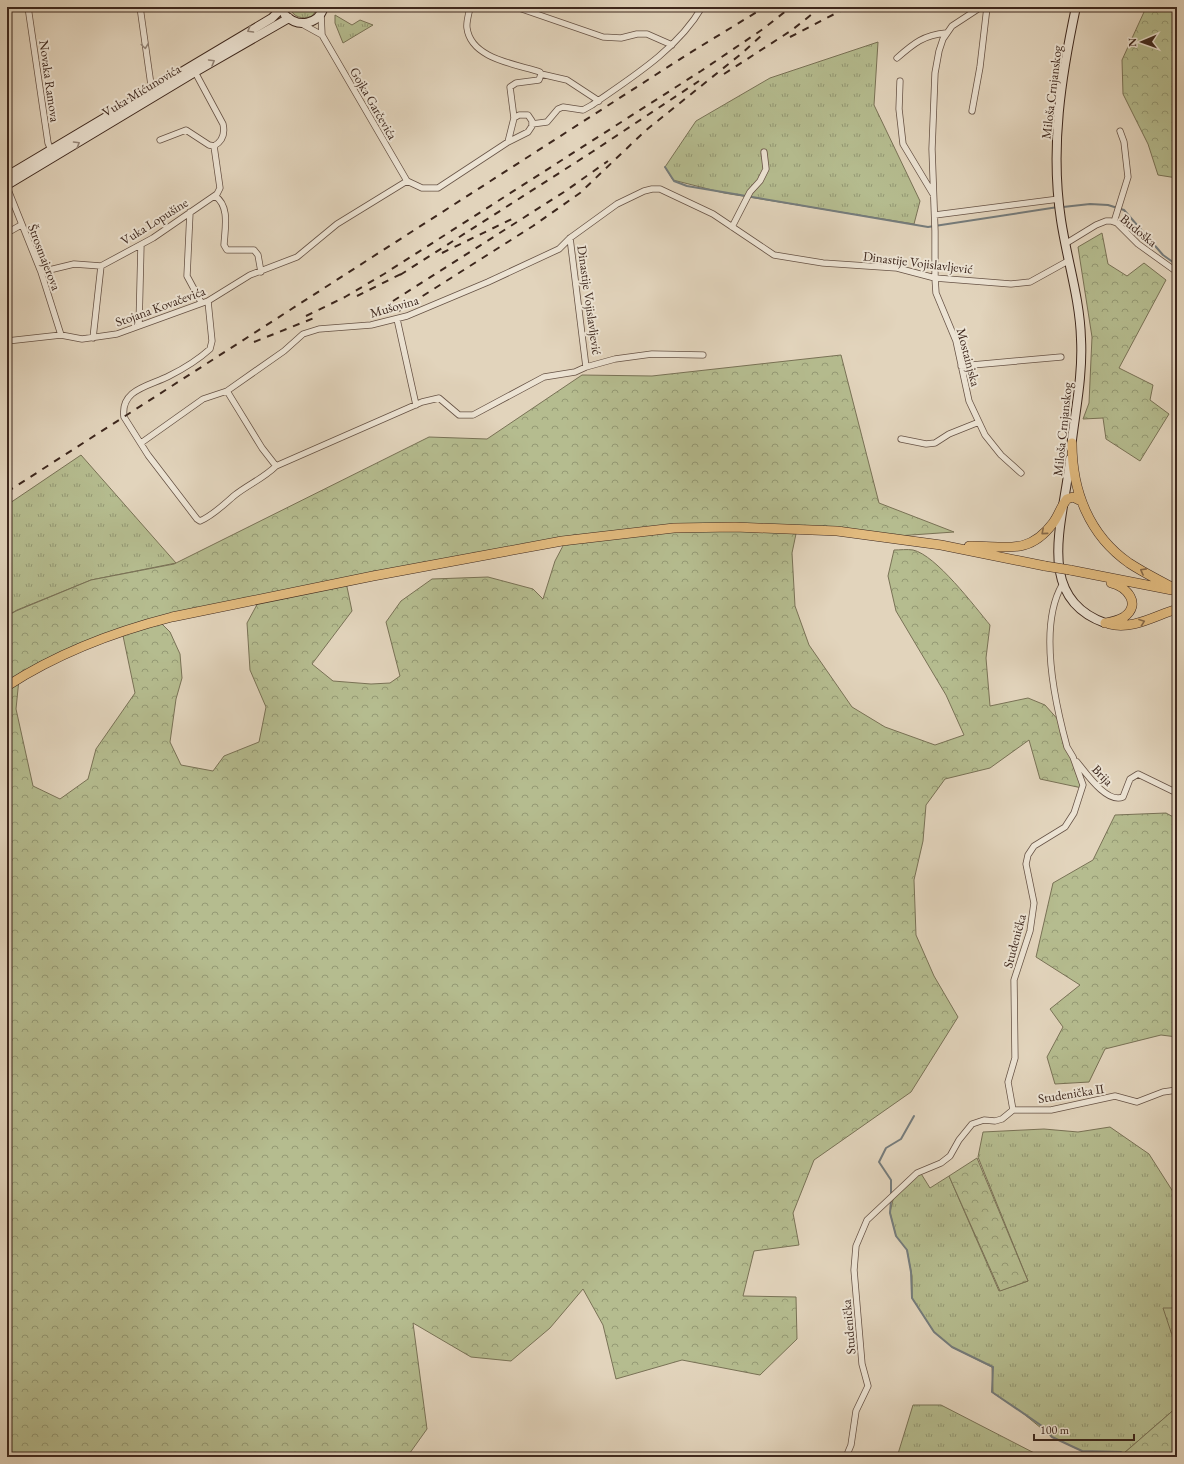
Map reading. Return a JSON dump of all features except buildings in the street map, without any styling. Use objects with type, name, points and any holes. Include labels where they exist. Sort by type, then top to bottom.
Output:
[{"type":"main road","name":"Miloša Crnjanskog","points":[[1076,7],[1064,63],[1056,140],[1060,216],[1080,321],[1081,341],[1080,367],[1072,443],[1058,559],[1062,585],[1070,599],[1080,610],[1092,618],[1105,623]]},
{"type":"main road","name":"Vuka Mićunovića","points":[[7,186],[52,154],[155,92],[272,18],[282,8]]},
{"type":"main road","points":[[282,8],[289,18],[302,24],[309,23],[323,10]]},
{"type":"main road","name":"Vuka Mićunovića","points":[[155,92],[195,72],[289,18]]},
{"type":"main road","name":"Vuka Mićunovića","points":[[7,176],[52,154]]},
{"type":"main road","points":[[1072,443],[1073,474],[1081,502],[1096,530],[1117,554],[1137,568],[1177,590]]},
{"type":"main road","points":[[953,547],[973,546],[1008,548],[1030,542],[1041,535],[1052,524],[1065,500],[1073,497],[1081,502]]},
{"type":"main road","points":[[7,686],[45,664],[86,644],[163,619],[359,579],[575,539],[662,529],[742,527],[830,531],[953,547],[1045,566],[1177,590]]},
{"type":"main road","points":[[1073,571],[1120,585],[1129,593],[1131,603],[1128,612],[1120,620],[1105,623]]},
{"type":"main road","points":[[1105,623],[1120,626],[1134,625],[1177,609]]},
{"type":"street","name":"Novaka Ramova","points":[[28,7],[52,154]]},
{"type":"street","points":[[140,7],[151,84],[155,92]]},
{"type":"street","points":[[470,7],[467,27],[473,44],[490,56],[540,72],[541,74],[567,80],[599,100]]},
{"type":"street","points":[[516,7],[603,37],[622,38],[637,34],[647,34],[672,45]]},
{"type":"street","points":[[532,124],[547,122],[558,109],[563,107],[583,110],[599,100],[672,45],[696,18],[702,7]]},
{"type":"street","points":[[981,7],[952,26],[946,33],[939,52],[936,73],[932,149],[935,216],[1059,201]]},
{"type":"street","points":[[972,111],[980,67],[986,7]]},
{"type":"street","points":[[302,24],[322,35],[323,10]]},
{"type":"street","points":[[897,58],[916,42],[932,34],[946,33]]},
{"type":"street","name":"Gojka Garčevića","points":[[322,35],[407,181]]},
{"type":"street","points":[[195,72],[223,124],[223,136],[214,146]]},
{"type":"street","points":[[508,142],[514,118],[510,87],[516,83],[539,80],[541,74]]},
{"type":"street","points":[[900,81],[899,109],[903,144],[934,196]]},
{"type":"street","points":[[514,118],[519,115],[528,116],[532,124]]},
{"type":"street","points":[[407,181],[422,188],[438,188],[508,142],[528,132],[532,124]]},
{"type":"street","points":[[160,140],[186,130],[209,145],[214,146]]},
{"type":"street","points":[[1114,222],[1128,178],[1124,142],[1120,131]]},
{"type":"street","points":[[214,146],[220,188],[214,196],[221,200],[224,206],[224,245],[227,250],[254,250],[258,255],[261,272]]},
{"type":"street","points":[[732,227],[750,192],[760,181],[766,169],[764,152]]},
{"type":"street","name":"Stojana Kovačevića","points":[[7,341],[61,335],[71,338],[93,338],[117,334],[208,301],[250,275],[297,257],[336,224],[407,181]]},
{"type":"street","name":"Štrosmajerova","points":[[7,186],[21,225],[41,272],[61,335]]},
{"type":"street","name":"Dinastije Vojislavljević","points":[[141,443],[148,455],[200,521],[215,512],[237,494],[258,481],[276,466],[416,404],[439,398],[443,400],[452,411],[459,415],[473,416],[544,377],[575,372],[586,367],[570,238],[617,204],[652,189],[660,190],[713,214],[774,255],[822,263],[897,268],[935,278],[1011,284],[1030,282],[1068,261]]},
{"type":"street","name":"Vuka Lopušine","points":[[101,266],[141,245],[214,196]]},
{"type":"street","points":[[190,212],[187,276],[202,302]]},
{"type":"street","name":"Mostainjska","points":[[935,216],[936,293],[956,340],[969,401],[985,436],[1001,455],[1021,473]]},
{"type":"street","name":"Budoška","points":[[1065,244],[1096,225],[1106,221],[1114,222],[1138,244],[1177,272]]},
{"type":"street","points":[[7,233],[21,225]]},
{"type":"street","name":"Mušovina","points":[[227,391],[284,351],[299,337],[310,330],[371,325],[397,320],[495,279],[559,248],[570,238]]},
{"type":"street","points":[[139,326],[141,245]]},
{"type":"street","points":[[41,272],[74,264],[101,266],[93,338]]},
{"type":"street","points":[[208,301],[212,342],[210,349],[169,376],[138,389],[126,400],[123,410],[124,417],[141,443],[202,399],[227,391],[262,448],[276,466]]},
{"type":"street","points":[[397,320],[416,404]]},
{"type":"street","points":[[586,367],[616,359],[652,354],[703,355]]},
{"type":"street","points":[[962,366],[1061,358]]},
{"type":"street","points":[[901,439],[926,444],[935,443],[949,434],[979,422]]},
{"type":"street","name":"Studenička","points":[[846,1457],[851,1445],[856,1411],[868,1386],[862,1364],[854,1270],[856,1246],[867,1220],[895,1192],[917,1173],[941,1163],[950,1156],[958,1140],[972,1124],[984,1120],[995,1121],[1013,1110],[1008,1082],[1016,1058],[1014,980],[1030,931],[1034,903],[1026,864],[1028,855],[1034,846],[1065,827],[1074,813],[1084,785],[1073,757],[1067,748],[1055,696],[1050,649],[1055,604],[1062,585]]},
{"type":"street","name":"Brija","points":[[1073,757],[1090,779],[1107,795],[1120,798],[1123,797],[1130,779],[1138,774],[1177,793]]},
{"type":"street","name":"Studenička II","points":[[1013,1110],[1051,1110],[1115,1096],[1137,1102],[1163,1092],[1177,1090]]},
{"type":"green space","points":[[289,7],[319,7],[312,16],[301,18],[295,15]]},
{"type":"green space","points":[[1148,7],[1177,7],[1177,178],[1158,175],[1148,144],[1123,94],[1122,60],[1144,12]]},
{"type":"green space","points":[[335,15],[352,25],[360,20],[373,25],[343,43],[335,23]]},
{"type":"green space","points":[[878,42],[874,105],[920,201],[914,224],[724,193],[673,180],[665,167],[696,121],[770,78]]},
{"type":"green space","points":[[1102,233],[1108,264],[1127,276],[1144,263],[1166,280],[1119,368],[1153,385],[1150,400],[1169,414],[1140,461],[1106,439],[1103,418],[1083,419],[1089,403],[1092,337],[1078,247]]},
{"type":"green space","points":[[841,355],[879,503],[954,532],[883,537],[797,529],[792,553],[795,606],[809,645],[852,707],[885,727],[935,745],[964,735],[946,695],[896,611],[888,576],[894,550],[913,550],[922,554],[944,571],[990,625],[986,658],[990,706],[1028,698],[1045,705],[1061,723],[1082,788],[1040,779],[1029,740],[990,768],[945,779],[926,805],[923,841],[914,880],[916,935],[934,976],[958,1017],[911,1092],[814,1160],[793,1213],[799,1245],[754,1251],[743,1296],[796,1297],[797,1339],[760,1375],[682,1360],[616,1379],[603,1325],[583,1289],[550,1328],[511,1361],[471,1357],[413,1323],[427,1429],[407,1457],[7,1457],[7,616],[91,580],[174,564],[429,437],[487,439],[582,375],[652,376]],"holes":[[[565,542],[555,561],[543,599],[533,589],[488,577],[432,579],[401,601],[386,622],[400,676],[390,683],[371,684],[333,681],[312,664],[352,611],[346,582]],[[260,599],[247,623],[250,670],[266,707],[259,742],[224,756],[213,771],[181,765],[170,742],[176,699],[182,678],[180,654],[170,632],[159,621]],[[122,631],[135,693],[96,749],[88,779],[60,799],[33,786],[16,709],[19,679]]]},
{"type":"green space","points":[[81,455],[176,563],[91,580],[17,610],[7,616],[7,505]]},
{"type":"green space","points":[[1166,813],[1177,819],[1177,1037],[1161,1035],[1105,1049],[1089,1082],[1055,1084],[1047,1057],[1063,1027],[1050,1009],[1080,985],[1036,957],[1053,883],[1093,860],[1115,815]]},
{"type":"green space","points":[[1110,1127],[1149,1154],[1177,1198],[1177,1308],[1171,1332],[1177,1344],[1177,1407],[1123,1454],[1084,1452],[1052,1437],[1019,1410],[993,1393],[992,1367],[952,1347],[934,1332],[912,1298],[912,1276],[907,1250],[896,1236],[890,1212],[895,1192],[920,1172],[930,1188],[949,1176],[999,1291],[1028,1281],[978,1157],[983,1132],[1044,1129],[1078,1132]]},
{"type":"green space","points":[[977,1158],[1028,1281],[1000,1291],[949,1176]]},
{"type":"green space","points":[[1163,1308],[1177,1308],[1177,1344],[1171,1332]]},
{"type":"green space","points":[[913,1405],[941,1405],[1042,1457],[897,1457]]},
{"type":"green space","points":[[1177,1407],[1177,1457],[1129,1457],[1123,1454]]},
{"type":"waterway","points":[[665,167],[674,181],[687,186],[928,227],[1058,207]]},
{"type":"waterway","points":[[1063,207],[1090,204],[1108,205],[1124,210],[1163,255],[1177,265]]},
{"type":"waterway","points":[[891,1196],[891,1180],[879,1162],[886,1148],[901,1139],[914,1116]]},
{"type":"waterway","points":[[891,1200],[890,1213],[896,1236],[907,1250],[911,1272],[912,1298],[934,1332],[952,1347],[993,1367],[992,1392],[1042,1426],[1052,1437],[1082,1451],[1121,1452],[1128,1457]]},
{"type":"railway","points":[[7,492],[688,54],[765,7]]},
{"type":"railway","points":[[306,316],[345,297],[384,274],[701,71],[763,29],[791,7]]},
{"type":"railway","points":[[724,74],[792,30],[821,7]]},
{"type":"railway","points":[[790,37],[848,7]]},
{"type":"railway","points":[[399,311],[533,226],[580,193],[645,131],[741,54],[761,36]]},
{"type":"railway","points":[[400,275],[592,152],[699,81]]},
{"type":"railway","points":[[393,301],[564,192],[608,161]]},
{"type":"railway","points":[[442,253],[516,217]]},
{"type":"railway","points":[[357,296],[405,272]]},
{"type":"railway","points":[[254,342],[314,318]]}]
